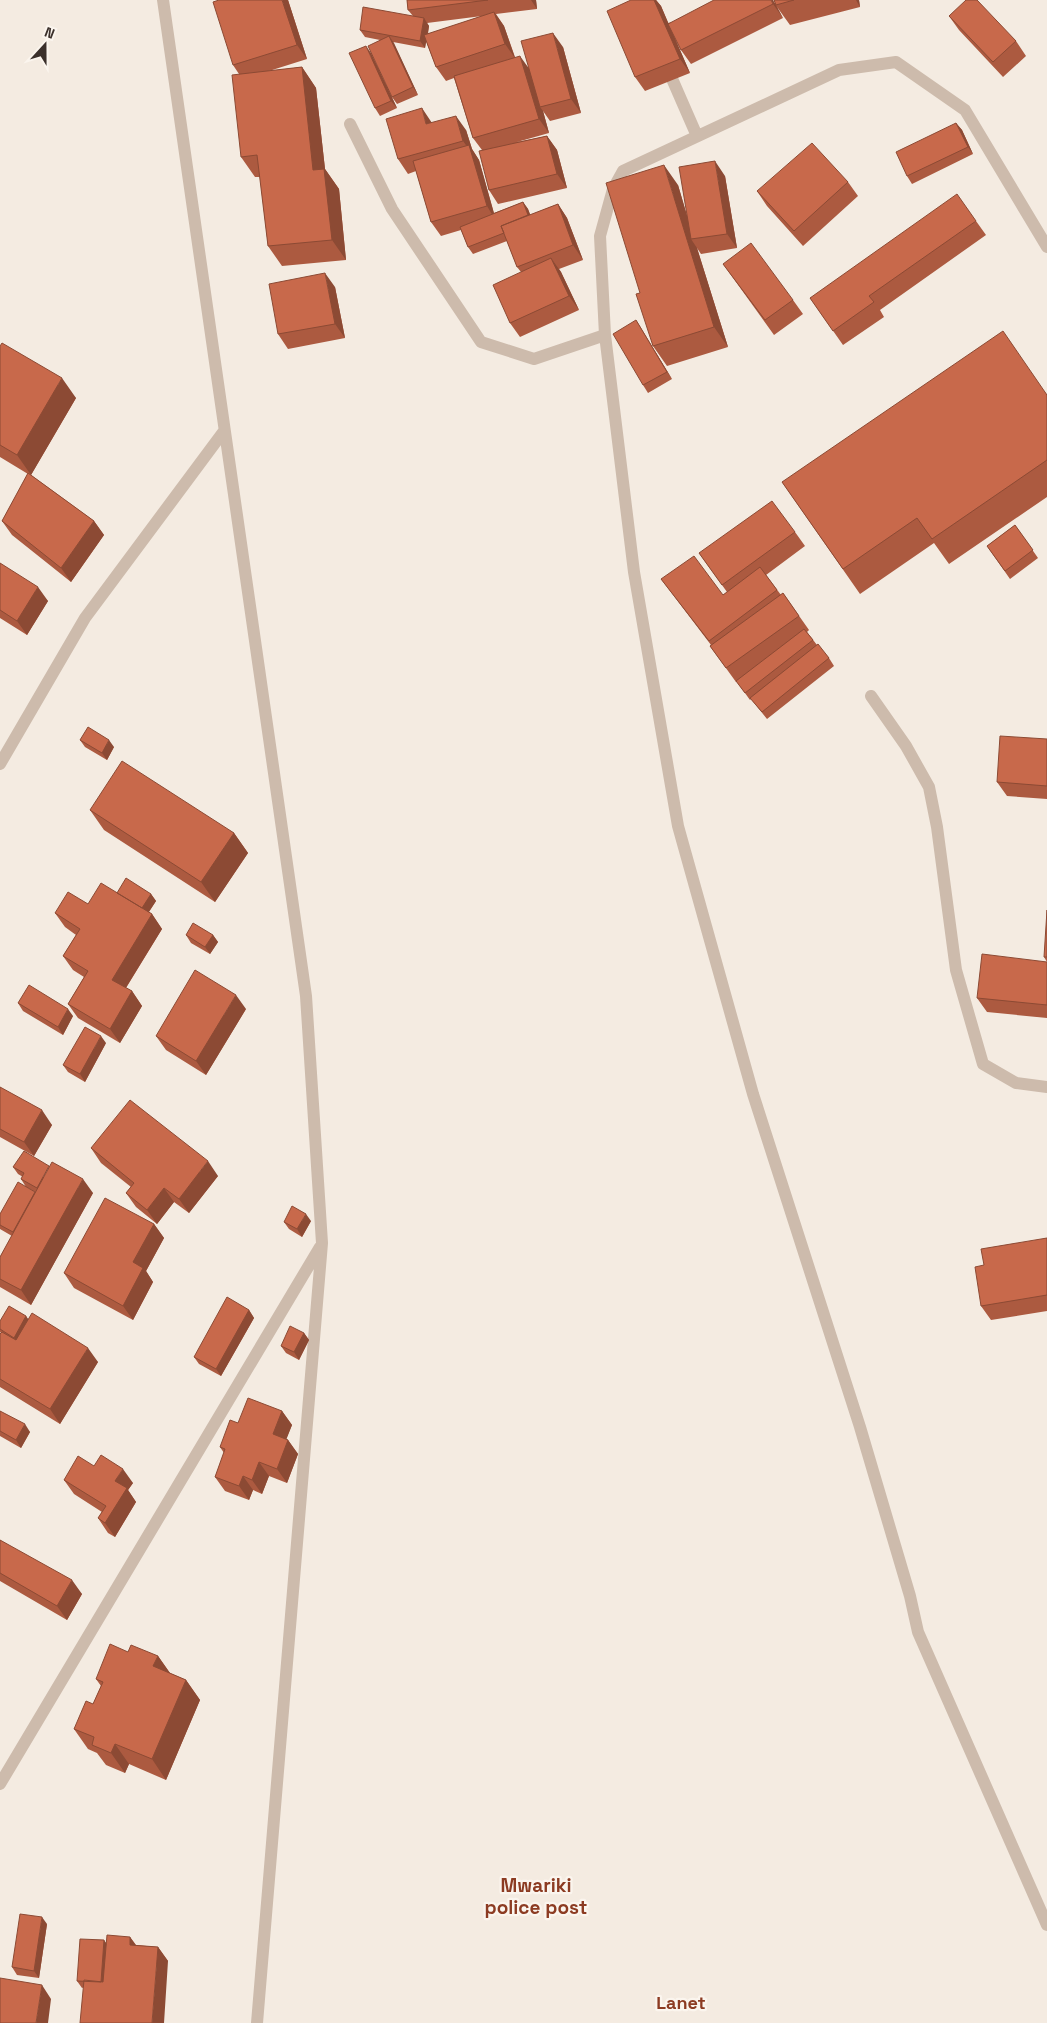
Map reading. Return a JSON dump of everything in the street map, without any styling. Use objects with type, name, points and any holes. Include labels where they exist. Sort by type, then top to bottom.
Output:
[{"type":"street","points":[[163,0],[306,996],[322,1243],[257,2023]]},
{"type":"street","points":[[662,55],[696,136]]},
{"type":"street","points":[[1047,247],[965,110],[896,62],[839,70],[623,171],[614,189],[600,236],[605,335],[634,572],[680,836],[753,1094],[860,1427],[910,1596],[918,1632],[1047,1925]]},
{"type":"street","points":[[350,124],[392,209],[481,342],[534,359],[605,335]]},
{"type":"street","points":[[0,764],[85,618],[224,430]]},
{"type":"street","points":[[871,696],[906,746],[929,786],[956,970],[983,1064],[1016,1083],[1047,1087]]},
{"type":"street","points":[[1,1782],[322,1243]]},
{"type":"building","points":[[219,0],[282,0],[297,45],[233,65],[213,2]]},
{"type":"building","points":[[407,0],[488,0],[408,10]]},
{"type":"building","points":[[631,0],[654,0],[680,59],[635,77],[607,11]]},
{"type":"building","points":[[714,0],[771,0],[773,4],[681,50],[668,24]]},
{"type":"building","points":[[774,0],[794,0],[776,5]]},
{"type":"building","points":[[966,0],[977,0],[1016,41],[993,62],[949,16]]},
{"type":"building","points":[[363,7],[424,18],[420,41],[360,30]]},
{"type":"building","points":[[494,12],[505,44],[436,67],[424,35]]},
{"type":"building","points":[[553,33],[571,99],[540,107],[521,41]]},
{"type":"building","points":[[389,36],[413,87],[392,97],[368,46]]},
{"type":"building","points":[[366,46],[391,101],[375,108],[349,53]]},
{"type":"building","points":[[520,56],[539,119],[473,138],[454,76]]},
{"type":"building","points":[[302,67],[313,170],[324,169],[332,240],[268,246],[257,155],[241,157],[232,75]]},
{"type":"building","points":[[422,108],[426,124],[456,116],[463,141],[398,159],[386,119]]},
{"type":"building","points":[[956,123],[968,147],[907,176],[896,152]]},
{"type":"building","points":[[547,136],[557,174],[489,190],[479,151]]},
{"type":"building","points":[[812,143],[848,182],[794,231],[757,191]]},
{"type":"building","points":[[469,145],[487,206],[431,222],[413,161]]},
{"type":"building","points":[[715,161],[727,234],[691,239],[679,167]]},
{"type":"building","points":[[664,165],[714,327],[653,346],[636,294],[640,293],[606,183]]},
{"type":"building","points":[[957,194],[976,221],[869,296],[874,302],[833,331],[810,298]]},
{"type":"building","points":[[523,202],[528,215],[501,226],[504,233],[468,247],[460,227]]},
{"type":"building","points":[[558,204],[573,245],[517,267],[501,226]]},
{"type":"building","points":[[751,243],[793,300],[765,320],[723,264]]},
{"type":"building","points":[[551,258],[569,296],[510,323],[493,285]]},
{"type":"building","points":[[325,273],[335,324],[278,334],[269,284]]},
{"type":"building","points":[[636,320],[667,372],[643,385],[613,334]]},
{"type":"building","points":[[1003,331],[1047,395],[1047,460],[932,539],[917,518],[843,569],[782,482]]},
{"type":"building","points":[[2,343],[62,378],[17,455],[0,445],[0,346]]},
{"type":"building","points":[[28,473],[94,521],[61,568],[2,521]]},
{"type":"building","points":[[772,501],[795,532],[722,585],[699,553]]},
{"type":"building","points":[[1015,525],[1033,550],[1005,571],[987,546]]},
{"type":"building","points":[[694,556],[723,595],[760,567],[777,590],[709,641],[661,579]]},
{"type":"building","points":[[0,563],[38,587],[17,621],[0,610]]},
{"type":"building","points":[[783,593],[799,616],[726,668],[710,646]]},
{"type":"building","points":[[804,629],[813,640],[745,693],[736,681]]},
{"type":"building","points":[[818,644],[829,658],[762,712],[750,698]]},
{"type":"building","points":[[88,727],[109,740],[102,753],[80,740]]},
{"type":"building","points":[[1000,736],[1047,739],[1047,786],[997,782]]},
{"type":"building","points":[[122,761],[234,833],[201,882],[90,810]]},
{"type":"building","points":[[126,878],[151,894],[142,908],[117,893]]},
{"type":"building","points":[[101,883],[152,914],[112,980],[132,991],[110,1029],[68,1004],[88,971],[63,956],[80,929],[55,913],[68,892],[88,904]]},
{"type":"building","points":[[1047,910],[1047,957],[1044,957]]},
{"type":"building","points":[[193,923],[213,935],[205,947],[186,935]]},
{"type":"building","points":[[982,954],[1047,962],[1047,1005],[977,998]]},
{"type":"building","points":[[195,970],[236,995],[196,1061],[156,1036]]},
{"type":"building","points":[[29,985],[68,1009],[58,1027],[18,1003]]},
{"type":"building","points":[[85,1027],[101,1036],[80,1074],[63,1065]]},
{"type":"building","points":[[0,1087],[42,1110],[24,1142],[0,1129]]},
{"type":"building","points":[[130,1100],[208,1161],[179,1199],[164,1188],[147,1210],[126,1193],[134,1183],[91,1148]]},
{"type":"building","points":[[24,1151],[49,1166],[37,1188],[21,1179],[24,1173],[13,1167]]},
{"type":"building","points":[[52,1162],[83,1179],[21,1290],[0,1279],[0,1257]]},
{"type":"building","points":[[18,1182],[35,1192],[13,1232],[0,1225],[0,1214]]},
{"type":"building","points":[[105,1198],[154,1224],[133,1262],[143,1268],[123,1306],[64,1273]]},
{"type":"building","points":[[292,1206],[306,1214],[297,1229],[284,1222]]},
{"type":"building","points":[[1047,1238],[1047,1295],[981,1306],[975,1267],[984,1265],[981,1249]]},
{"type":"building","points":[[227,1297],[249,1310],[216,1369],[194,1357]]},
{"type":"building","points":[[9,1306],[26,1316],[14,1338],[0,1329],[0,1321]]},
{"type":"building","points":[[32,1313],[88,1348],[50,1409],[0,1379],[0,1334],[2,1332],[16,1340]]},
{"type":"building","points":[[290,1326],[304,1333],[294,1352],[281,1346]]},
{"type":"building","points":[[248,1398],[282,1411],[273,1434],[288,1440],[277,1469],[259,1462],[252,1480],[243,1476],[239,1486],[215,1477],[225,1449],[220,1447],[230,1420],[238,1423]]},
{"type":"building","points":[[0,1411],[25,1424],[16,1440],[0,1431]]},
{"type":"building","points":[[101,1455],[123,1469],[115,1481],[127,1488],[105,1523],[98,1518],[106,1506],[64,1480],[78,1456],[94,1466]]},
{"type":"building","points":[[0,1540],[72,1580],[57,1606],[0,1573]]},
{"type":"building","points":[[110,1644],[128,1652],[131,1645],[158,1656],[153,1666],[186,1680],[152,1759],[115,1744],[111,1753],[92,1745],[94,1737],[74,1729],[86,1701],[93,1704],[103,1682],[96,1679]]},
{"type":"building","points":[[20,1914],[42,1917],[34,1971],[12,1967]]},
{"type":"building","points":[[107,1935],[130,1937],[130,1945],[158,1947],[152,2023],[80,2023],[84,1980],[103,1982]]},
{"type":"building","points":[[80,1939],[104,1940],[101,1982],[77,1981]]},
{"type":"building","points":[[0,1978],[42,1985],[36,2023],[0,2023]]},
{"type":"district","name":"Mwariki police post","points":[[536,1896]]},
{"type":"district","name":"Lanet","points":[[681,2003]]}]
